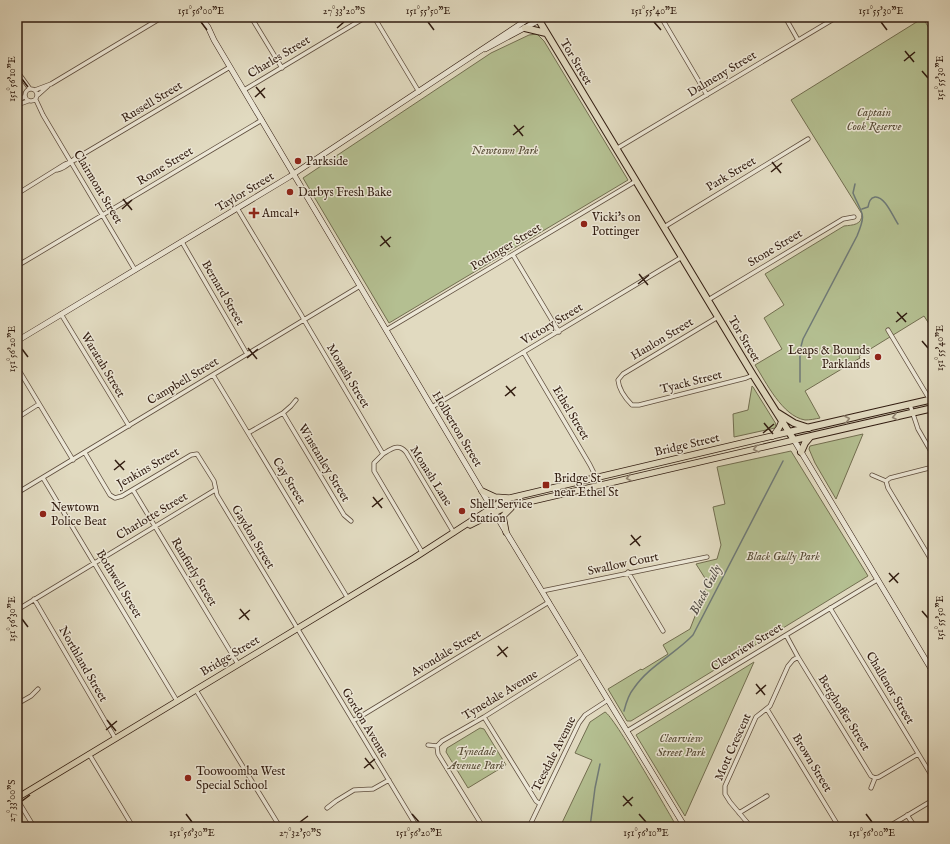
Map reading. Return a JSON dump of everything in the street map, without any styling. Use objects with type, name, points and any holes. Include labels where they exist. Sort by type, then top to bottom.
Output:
[{"type":"highway","name":"Tor Street","points":[[538,19],[753,375],[794,440]]},
{"type":"highway","points":[[525,28],[546,33]]},
{"type":"highway","name":"Bridge Street","points":[[789,432],[932,400]]},
{"type":"highway","name":"Bridge Street","points":[[794,440],[933,408]]},
{"type":"highway","points":[[777,412],[794,423],[809,428]]},
{"type":"highway","points":[[801,452],[810,436]]},
{"type":"main road","points":[[773,436],[779,429],[782,421]]},
{"type":"main road","name":"Bridge Street","points":[[17,799],[115,738],[494,510],[510,498],[789,432]]},
{"type":"main road","name":"Bridge Street","points":[[494,510],[794,440]]},
{"type":"main road","points":[[482,491],[495,497],[510,498]]},
{"type":"main road","points":[[506,532],[503,516],[515,505]]},
{"type":"street","points":[[17,104],[28,100],[34,101],[38,94],[51,84],[163,17]]},
{"type":"street","points":[[251,17],[282,68]]},
{"type":"street","name":"Charles Street","points":[[244,90],[366,17]]},
{"type":"street","points":[[374,17],[419,92]]},
{"type":"street","name":"Taylor Street","points":[[17,340],[294,174],[531,17]]},
{"type":"street","name":"Taylor Street","points":[[479,52],[525,28],[538,19],[546,17]]},
{"type":"street","points":[[661,17],[707,95]]},
{"type":"street","points":[[784,17],[798,40]]},
{"type":"street","name":"Dalmeny Street","points":[[616,149],[837,17]]},
{"type":"street","points":[[930,17],[933,22]]},
{"type":"street","name":"Holberton Street","points":[[201,18],[208,27],[214,40],[506,532],[685,827]]},
{"type":"street","name":"Russell Street","points":[[17,194],[71,162],[78,156],[230,67]]},
{"type":"street","points":[[18,73],[28,90]]},
{"type":"street","points":[[28,90],[35,90],[51,84]]},
{"type":"street","points":[[17,104],[25,96],[28,90]]},
{"type":"street","points":[[35,90],[38,94]]},
{"type":"street","points":[[25,96],[28,100]]},
{"type":"street","name":"Clairmont Street","points":[[34,101],[135,270]]},
{"type":"street","name":"Rome Street","points":[[17,266],[262,120]]},
{"type":"street","name":"Park Street","points":[[664,227],[808,139]]},
{"type":"street","name":"Pottinger Street","points":[[386,330],[636,180]]},
{"type":"street","name":"Monash Street","points":[[238,208],[383,454]]},
{"type":"street","name":"Stone Street","points":[[708,300],[843,219],[854,217]]},
{"type":"street","name":"Bernard Street","points":[[182,242],[247,354]]},
{"type":"street","points":[[513,255],[559,332]]},
{"type":"street","name":"Victory Street","points":[[432,407],[682,257]]},
{"type":"street","name":"Campbell Street","points":[[17,494],[360,286]]},
{"type":"street","name":"Waratah Street","points":[[61,314],[129,426]]},
{"type":"street","name":"Hanlon Street","points":[[632,405],[619,387],[618,380],[623,374],[718,317]]},
{"type":"street","points":[[888,330],[932,400]]},
{"type":"street","name":"Ethel Street","points":[[524,353],[590,465],[600,485]]},
{"type":"street","points":[[17,367],[73,460]]},
{"type":"street","name":"Cay Street","points":[[213,375],[348,597]]},
{"type":"street","name":"Tyack Street","points":[[632,405],[639,405],[753,375]]},
{"type":"street","points":[[248,433],[283,413],[292,406],[296,400]]},
{"type":"street","points":[[17,418],[40,404]]},
{"type":"street","points":[[910,405],[918,429],[933,455]]},
{"type":"street","name":"Winstanley Street","points":[[283,413],[344,515],[351,521]]},
{"type":"street","name":"Tor Street","points":[[794,440],[933,672]]},
{"type":"street","name":"Monash Lane","points":[[383,454],[398,446],[403,448],[454,533]]},
{"type":"street","name":"Jenkins Street","points":[[84,453],[110,495],[115,498],[133,490],[191,455],[197,454]]},
{"type":"street","name":"Gaydon Street","points":[[197,454],[214,482],[217,495],[296,629]]},
{"type":"street","points":[[383,454],[374,463],[374,471],[422,552]]},
{"type":"street","points":[[872,475],[886,480],[933,467]]},
{"type":"street","name":"Bothwell Street","points":[[43,478],[177,701]]},
{"type":"street","points":[[886,480],[888,488],[933,563]]},
{"type":"street","name":"Ranfurly Street","points":[[133,490],[238,664]]},
{"type":"street","name":"Charlotte Street","points":[[17,610],[215,490]]},
{"type":"street","name":"Swallow Court","points":[[542,591],[628,572],[707,557]]},
{"type":"street","points":[[628,572],[663,631]]},
{"type":"street","name":"Clearview Street","points":[[627,731],[878,580]]},
{"type":"street","name":"Northland Street","points":[[34,599],[115,738]]},
{"type":"street","name":"Avondale Street","points":[[353,721],[549,602]]},
{"type":"street","name":"Challenor Street","points":[[830,608],[933,778]]},
{"type":"street","name":"Gordon Avenue","points":[[296,629],[417,827]]},
{"type":"street","points":[[786,635],[798,657]]},
{"type":"street","name":"Tynedale Avenue","points":[[436,746],[581,656]]},
{"type":"street","name":"Mott Crescent","points":[[751,827],[725,794],[726,786],[756,717],[761,712],[768,709],[788,666],[798,657]]},
{"type":"street","name":"Berghoffer Street","points":[[798,657],[871,776],[874,778]]},
{"type":"street","points":[[17,704],[31,696],[38,689]]},
{"type":"street","points":[[196,690],[280,827]]},
{"type":"street","name":"Teesdale Avenue","points":[[529,827],[579,723],[585,715],[608,700]]},
{"type":"street","name":"Brown Street","points":[[768,709],[839,827]]},
{"type":"street","points":[[484,717],[536,801],[540,804]]},
{"type":"street","points":[[428,746],[436,746],[438,754],[483,827]]},
{"type":"street","points":[[89,754],[132,827]]},
{"type":"street","points":[[872,788],[874,778],[879,778],[918,754]]},
{"type":"street","points":[[328,808],[336,801],[354,790],[373,789],[389,780]]},
{"type":"street","points":[[739,813],[767,796]]},
{"type":"street","points":[[17,799],[34,827]]},
{"type":"street","points":[[888,827],[933,800]]},
{"type":"street","points":[[907,815],[914,827]]},
{"type":"green space","name":"Captain Cook Reserve","points":[[923,18],[933,35],[933,330],[924,316],[859,356],[860,358],[805,391],[820,418],[805,420],[789,412],[782,405],[755,365],[782,349],[764,318],[784,305],[765,274],[844,226],[856,224],[862,218],[862,214],[791,100]]},
{"type":"green space","name":"Newtown Park","points":[[537,34],[544,41],[628,180],[389,323],[303,178],[491,53],[529,35]]},
{"type":"green space","points":[[752,386],[776,424],[775,428],[734,437],[733,414],[748,410]]},
{"type":"green space","points":[[863,434],[836,499],[815,463],[809,449],[810,446]]},
{"type":"green space","name":"Black Gully Park","points":[[791,451],[868,576],[631,721],[627,721],[608,689],[668,654],[663,645],[690,629],[708,583],[696,564],[717,559],[721,545],[713,507],[725,504],[717,467]]},
{"type":"green space","name":"Clearview Street Park","points":[[754,662],[685,816],[636,735]]},
{"type":"green space","points":[[605,712],[619,730],[677,827],[560,827],[592,760],[575,753],[590,722]]},
{"type":"green space","name":"Tynedale Avenue Park","points":[[480,728],[484,729],[506,765],[468,788],[446,752],[447,748]]},
{"type":"waterway","points":[[800,382],[800,350],[803,339],[857,236],[862,222],[863,218],[861,210],[853,193],[855,184]]},
{"type":"waterway","points":[[862,209],[868,207],[872,198],[879,198],[885,203],[898,224]]},
{"type":"waterway","name":"Black Gully","points":[[624,711],[631,693],[640,680],[693,635],[783,461]]},
{"type":"waterway","name":"Black Gully","points":[[590,827],[600,764]]},
{"type":"place","name":"Parkside","points":[[298,161]]},
{"type":"place","name":"Darbys Fresh Bake","points":[[290,192]]},
{"type":"place","name":"Amcal+","points":[[254,213]]},
{"type":"place","name":"Vicki's on Pottinger","points":[[584,224]]},
{"type":"place","name":"Leaps & Bounds Parklands","points":[[878,357]]},
{"type":"place","name":"Bridge St near Ethel St","points":[[546,485]]},
{"type":"place","name":"Shell Service Station","points":[[462,511]]},
{"type":"place","name":"Newtown Police Beat","points":[[43,514]]},
{"type":"place","name":"Toowoomba West Special School","points":[[188,778]]}]
